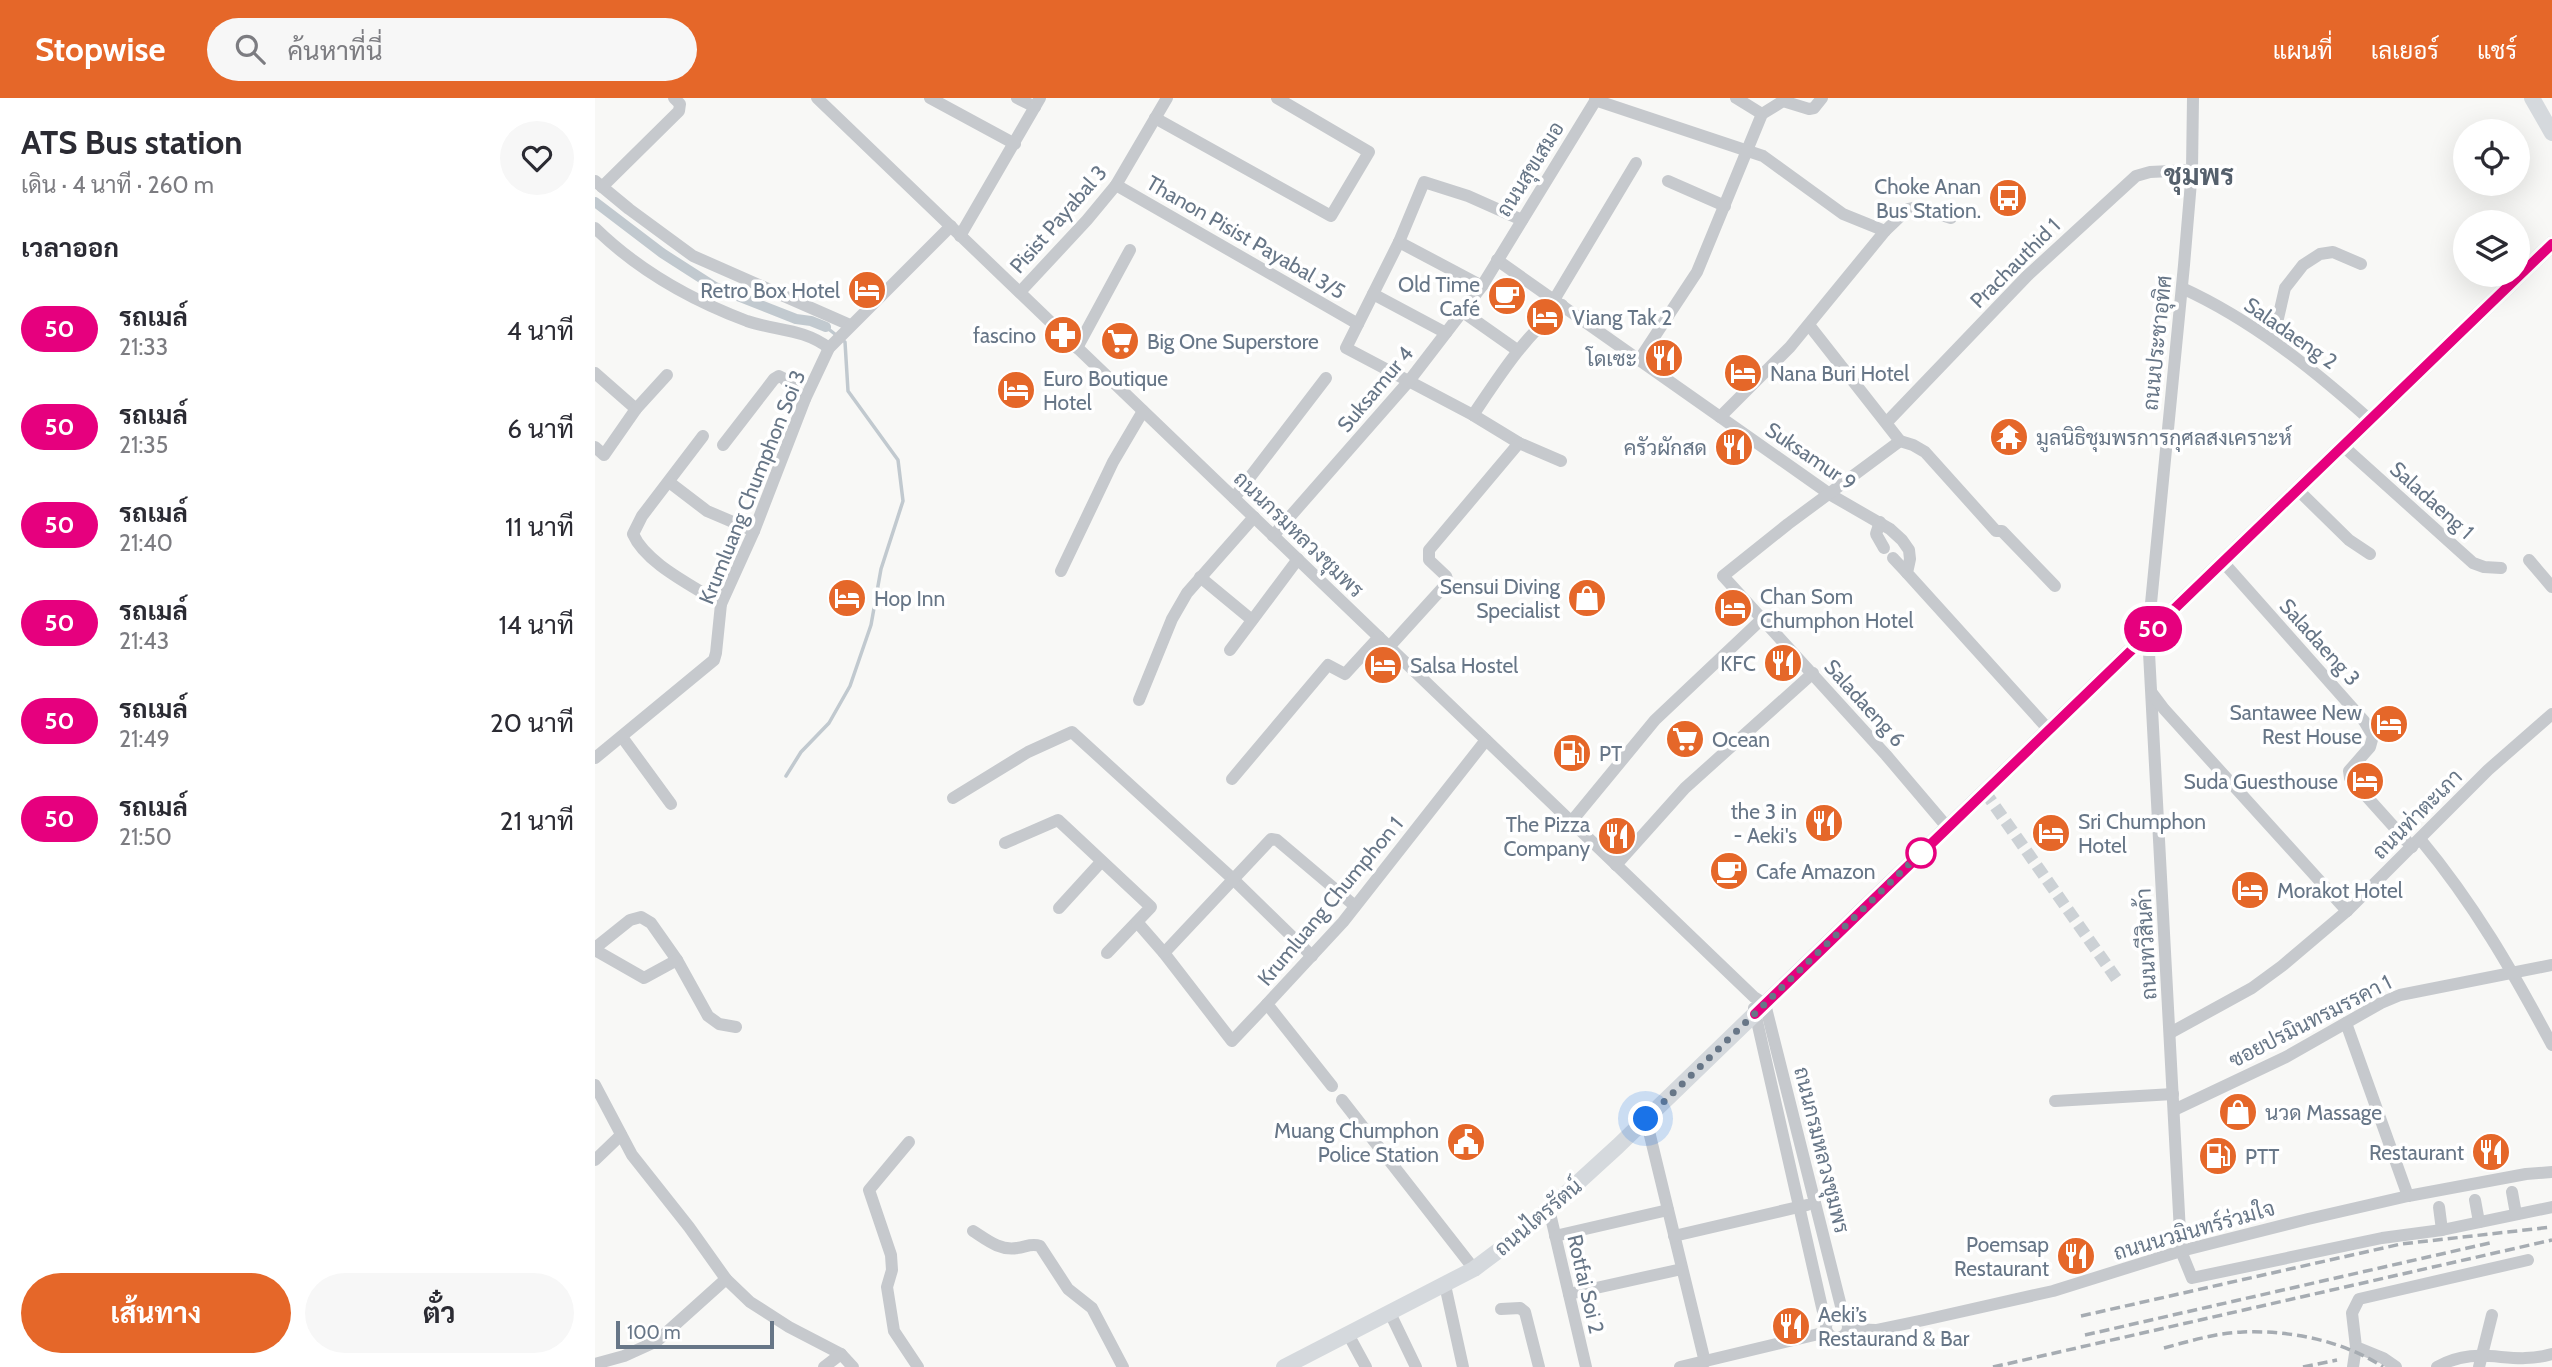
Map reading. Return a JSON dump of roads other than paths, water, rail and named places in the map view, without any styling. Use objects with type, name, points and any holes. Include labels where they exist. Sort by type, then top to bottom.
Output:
[{"type":"main road","points":[[2532,98],[2552,133]]},
{"type":"main road","name":"ถนนไตรรัตน์","points":[[1284,1367],[1473,1269],[1549,1209],[1646,1119],[1758,1005],[1948,828],[2552,244]]},
{"type":"street","points":[[674,98],[680,104],[679,111],[598,184],[694,256],[849,326]]},
{"type":"street","name":"ถนนกรมหลวงชุมพร","points":[[817,98],[1616,864],[1758,1005],[1796,1121],[1846,1324]]},
{"type":"street","points":[[930,98],[1015,144]]},
{"type":"street","points":[[1017,98],[1037,102]]},
{"type":"street","name":"Pisist Payabal 3","points":[[1020,292],[1116,185],[1167,98]]},
{"type":"street","points":[[1155,118],[1331,216],[1369,152],[1277,98]]},
{"type":"street","points":[[1736,98],[1762,114]]},
{"type":"street","points":[[1639,360],[1697,272],[1762,114],[1783,101],[1814,108],[1822,98]]},
{"type":"street","name":"ถนนประชาอุทิศ","points":[[2148,634],[2192,170],[2193,98]]},
{"type":"street","points":[[1596,99],[1770,159],[1843,214],[1885,231]]},
{"type":"street","name":"ถนนสุขเสมอ","points":[[1497,260],[1596,99]]},
{"type":"street","name":"Krumluang Chumphon Soi 3","points":[[595,758],[714,660],[721,604],[754,531],[805,399],[830,347],[849,326],[955,231],[1015,144],[1037,102]]},
{"type":"street","points":[[1473,415],[1517,350],[1558,303],[1636,163]]},
{"type":"street","name":"Prachauthid 1","points":[[1887,422],[2042,261],[2136,176],[2150,172],[2192,170]]},
{"type":"street","points":[[1668,181],[1725,206]]},
{"type":"street","points":[[1522,220],[1468,196],[1424,182],[1399,242],[1346,348],[1520,443],[1561,461]]},
{"type":"street","name":"Thanon Pisist Payabal 3/5","points":[[1116,185],[1358,324]]},
{"type":"street","points":[[1720,417],[1809,325],[1885,231],[1908,209],[1917,207],[1951,218]]},
{"type":"street","points":[[595,228],[616,249],[667,283],[704,303],[750,322],[810,335],[830,347]]},
{"type":"street","points":[[1399,242],[1482,286]]},
{"type":"street","points":[[1077,348],[1130,250]]},
{"type":"street","points":[[2273,341],[2285,288],[2303,265],[2320,254],[2333,252],[2361,264]]},
{"type":"street","name":"Suksamur 9","points":[[1497,260],[1831,495],[1880,522],[1902,540],[1909,550],[1907,573]]},
{"type":"street","name":"Suksamur 4","points":[[1273,536],[1409,381],[1482,286],[1497,260]]},
{"type":"street","name":"Saladaeng 2","points":[[2182,288],[2213,302],[2273,341],[2327,381],[2370,420]]},
{"type":"street","points":[[1373,294],[1446,333]]},
{"type":"street","points":[[1463,312],[1517,350]]},
{"type":"street","points":[[1809,325],[1900,441],[1925,452],[1996,531],[2002,531],[2055,586]]},
{"type":"street","points":[[595,373],[636,409]]},
{"type":"street","points":[[595,447],[604,455],[636,409],[667,375]]},
{"type":"street","points":[[723,445],[779,376],[805,399]]},
{"type":"street","points":[[1234,498],[1326,378]]},
{"type":"street","points":[[1061,571],[1113,462],[1143,411]]},
{"type":"street","points":[[703,436],[634,528],[633,534],[637,543],[653,560],[721,604]]},
{"type":"street","points":[[1831,495],[1900,441]]},
{"type":"street","points":[[1232,779],[1328,665],[1345,674],[1384,642],[1448,582],[1446,576],[1429,560],[1429,550],[1520,443]]},
{"type":"street","name":"Saladaeng 1","points":[[2343,446],[2473,563],[2484,568],[2501,568]]},
{"type":"street","points":[[669,482],[707,511],[754,531]]},
{"type":"street","points":[[2298,490],[2349,540],[2370,554]]},
{"type":"street","name":"Saladaeng 6","points":[[1831,495],[1788,524],[1723,576],[1814,673],[1948,828]]},
{"type":"street","points":[[1139,699],[1172,619],[1187,593],[1254,517]]},
{"type":"street","points":[[1880,522],[1875,534],[1888,553],[2049,730]]},
{"type":"street","points":[[1230,650],[1298,559]]},
{"type":"street","points":[[2529,560],[2552,587]]},
{"type":"street","name":"Saladaeng 3","points":[[2223,562],[2364,720],[2373,736],[2370,747],[2349,771],[2350,778],[2416,843]]},
{"type":"street","points":[[1201,577],[1252,620]]},
{"type":"street","points":[[1571,822],[1655,720],[1763,618]]},
{"type":"street","name":"ถนนทวีสินค้า","points":[[2148,634],[2181,1251]]},
{"type":"street","points":[[1616,864],[1685,788],[1814,673]]},
{"type":"street","points":[[2151,692],[2347,911]]},
{"type":"street","name":"ถนนท่าตะเภา","points":[[2170,1033],[2267,978],[2347,911],[2488,770],[2552,714]]},
{"type":"street","points":[[953,798],[1028,752],[1072,732],[1233,879],[1312,956]]},
{"type":"street","points":[[622,737],[671,804]]},
{"type":"street","name":"Krumluang Chumphon 1","points":[[1332,1086],[1267,1004],[1355,906],[1486,740]]},
{"type":"street","points":[[1005,843],[1058,820],[1151,907],[1107,953]]},
{"type":"street","points":[[1164,953],[1271,839],[1277,841],[1355,906]]},
{"type":"street","points":[[2416,843],[2448,873],[2492,936],[2552,1045]]},
{"type":"street","points":[[1059,908],[1101,862]]},
{"type":"street","points":[[677,960],[644,978],[595,949],[631,920],[641,917],[651,923],[677,960],[708,1016],[719,1024],[736,1027]]},
{"type":"street","points":[[1137,922],[1231,1041],[1267,1004]]},
{"type":"street","name":"ซอยปรมินทรมรรคา 1","points":[[2173,1110],[2286,1057],[2399,995],[2552,965]]},
{"type":"street","name":"ถนนกรมหลวงชุมพร","points":[[1758,1005],[1780,1124],[1826,1329]]},
{"type":"street","points":[[2346,1023],[2408,1196]]},
{"type":"street","points":[[595,1085],[599,1101],[632,1155],[726,1279],[750,1302],[778,1321],[841,1354],[853,1367]]},
{"type":"street","points":[[2056,1101],[2173,1094]]},
{"type":"street","points":[[1342,1100],[1473,1269]]},
{"type":"street","points":[[1646,1119],[1705,1362]]},
{"type":"street","points":[[1780,1124],[1796,1121]]},
{"type":"street","points":[[595,1160],[621,1135]]},
{"type":"street","points":[[909,1142],[869,1190],[891,1255],[892,1270],[887,1287],[894,1331],[918,1367]]},
{"type":"street","name":"ถนนนวมินทร์ร่วมใจ","points":[[1846,1324],[1876,1330],[2053,1291],[2181,1251],[2308,1219],[2408,1196],[2552,1172]]},
{"type":"street","points":[[2512,1192],[2516,1214]]},
{"type":"street","points":[[2475,1200],[2479,1222]]},
{"type":"street","points":[[1674,1236],[1815,1203]]},
{"type":"street","points":[[2439,1207],[2442,1230]]},
{"type":"street","points":[[2181,1251],[2192,1278],[2382,1238],[2442,1230],[2552,1207]]},
{"type":"street","name":"Rotfai Soi 2","points":[[1549,1209],[1586,1367]]},
{"type":"street","points":[[1555,1236],[1668,1210]]},
{"type":"street","points":[[973,1231],[1006,1249],[1033,1244],[1040,1246],[1068,1289],[1092,1308],[1123,1367]]},
{"type":"street","points":[[2353,1367],[2356,1347],[2353,1313],[2358,1299],[2528,1260]]},
{"type":"street","points":[[1569,1294],[1682,1269]]},
{"type":"street","points":[[595,1364],[624,1356],[657,1341],[726,1279]]},
{"type":"street","points":[[1445,1285],[1463,1367]]},
{"type":"street","points":[[1501,1309],[1520,1308],[1525,1312],[1539,1367]]},
{"type":"street","points":[[1390,1313],[1416,1367]]},
{"type":"street","points":[[2480,1361],[2492,1315]]},
{"type":"street","points":[[1680,1367],[1826,1329],[1833,1317],[1846,1324],[1846,1335],[1840,1339],[1832,1338],[1826,1329]]},
{"type":"street","points":[[1348,1334],[1366,1367]]},
{"type":"street","points":[[2356,1347],[2383,1358],[2396,1367]]},
{"type":"street","points":[[824,1367],[841,1354]]},
{"type":"street","points":[[2437,1367],[2462,1356],[2480,1361],[2515,1360],[2552,1354]]},
{"type":"waterway","points":[[595,202],[662,253],[715,287],[796,319],[826,327]]},
{"type":"waterway","points":[[786,776],[801,752],[829,723],[850,686],[871,625],[881,569],[903,501],[898,460],[848,391],[845,342],[826,327]]},
{"type":"tunnel","points":[[1985,792],[2118,981]]},
{"type":"railway","points":[[2081,1316],[2401,1244],[2552,1227]]},
{"type":"railway","points":[[1993,1367],[2552,1240]]},
{"type":"railway","points":[[2085,1335],[2494,1242]]},
{"type":"railway","points":[[2164,1348],[2223,1334],[2279,1333],[2334,1344],[2383,1367]]},
{"type":"railway","points":[[2303,1367],[2337,1360]]},
{"type":"place","name":"Choke Anan Bus Station.","points":[[2008,198]]},
{"type":"place","name":"Retro Box Hotel","points":[[867,290]]},
{"type":"place","name":"Old Time Café","points":[[1507,296]]},
{"type":"place","name":"Viang Tak 2","points":[[1545,317]]},
{"type":"place","name":"fascino","points":[[1063,335]]},
{"type":"place","name":"Big One Superstore","points":[[1120,341]]},
{"type":"place","name":"โดเซะ","points":[[1664,358]]},
{"type":"place","name":"Nana Buri Hotel","points":[[1743,373]]},
{"type":"place","name":"Euro Boutique Hotel","points":[[1016,390]]},
{"type":"place","name":"มูลนิธิชุมพรการกุศลสงเคราะห์","points":[[2009,437]]},
{"type":"place","name":"ครัวผักสด","points":[[1734,447]]},
{"type":"place","name":"Hop Inn","points":[[847,598]]},
{"type":"place","name":"Sensui Diving Specialist","points":[[1587,598]]},
{"type":"place","name":"Chan Som Chumphon Hotel","points":[[1733,608]]},
{"type":"place","name":"KFC","points":[[1783,663]]},
{"type":"place","name":"Salsa Hostel","points":[[1383,665]]},
{"type":"place","name":"Santawee New Rest House","points":[[2389,724]]},
{"type":"place","name":"Ocean","points":[[1685,739]]},
{"type":"place","name":"PT","points":[[1572,753]]},
{"type":"place","name":"Suda Guesthouse","points":[[2365,781]]},
{"type":"place","name":"the 3 in - Aeki's","points":[[1824,823]]},
{"type":"place","name":"Sri Chumphon Hotel","points":[[2051,833]]},
{"type":"place","name":"The Pizza Company","points":[[1617,836]]},
{"type":"place","name":"Cafe Amazon","points":[[1729,871]]},
{"type":"place","name":"Morakot Hotel","points":[[2250,890]]},
{"type":"place","name":"นวด Massage","points":[[2238,1112]]},
{"type":"place","name":"Muang Chumphon Police Station","points":[[1466,1142]]},
{"type":"place","name":"Restaurant","points":[[2491,1152]]},
{"type":"place","name":"PTT","points":[[2218,1156]]},
{"type":"place","name":"Poemsap Restaurant","points":[[2076,1256]]},
{"type":"place","name":"Aeki’s Restaurand & Bar","points":[[1791,1326]]},
{"type":"district","name":"ชุมพร","points":[[2199,175]]}]
